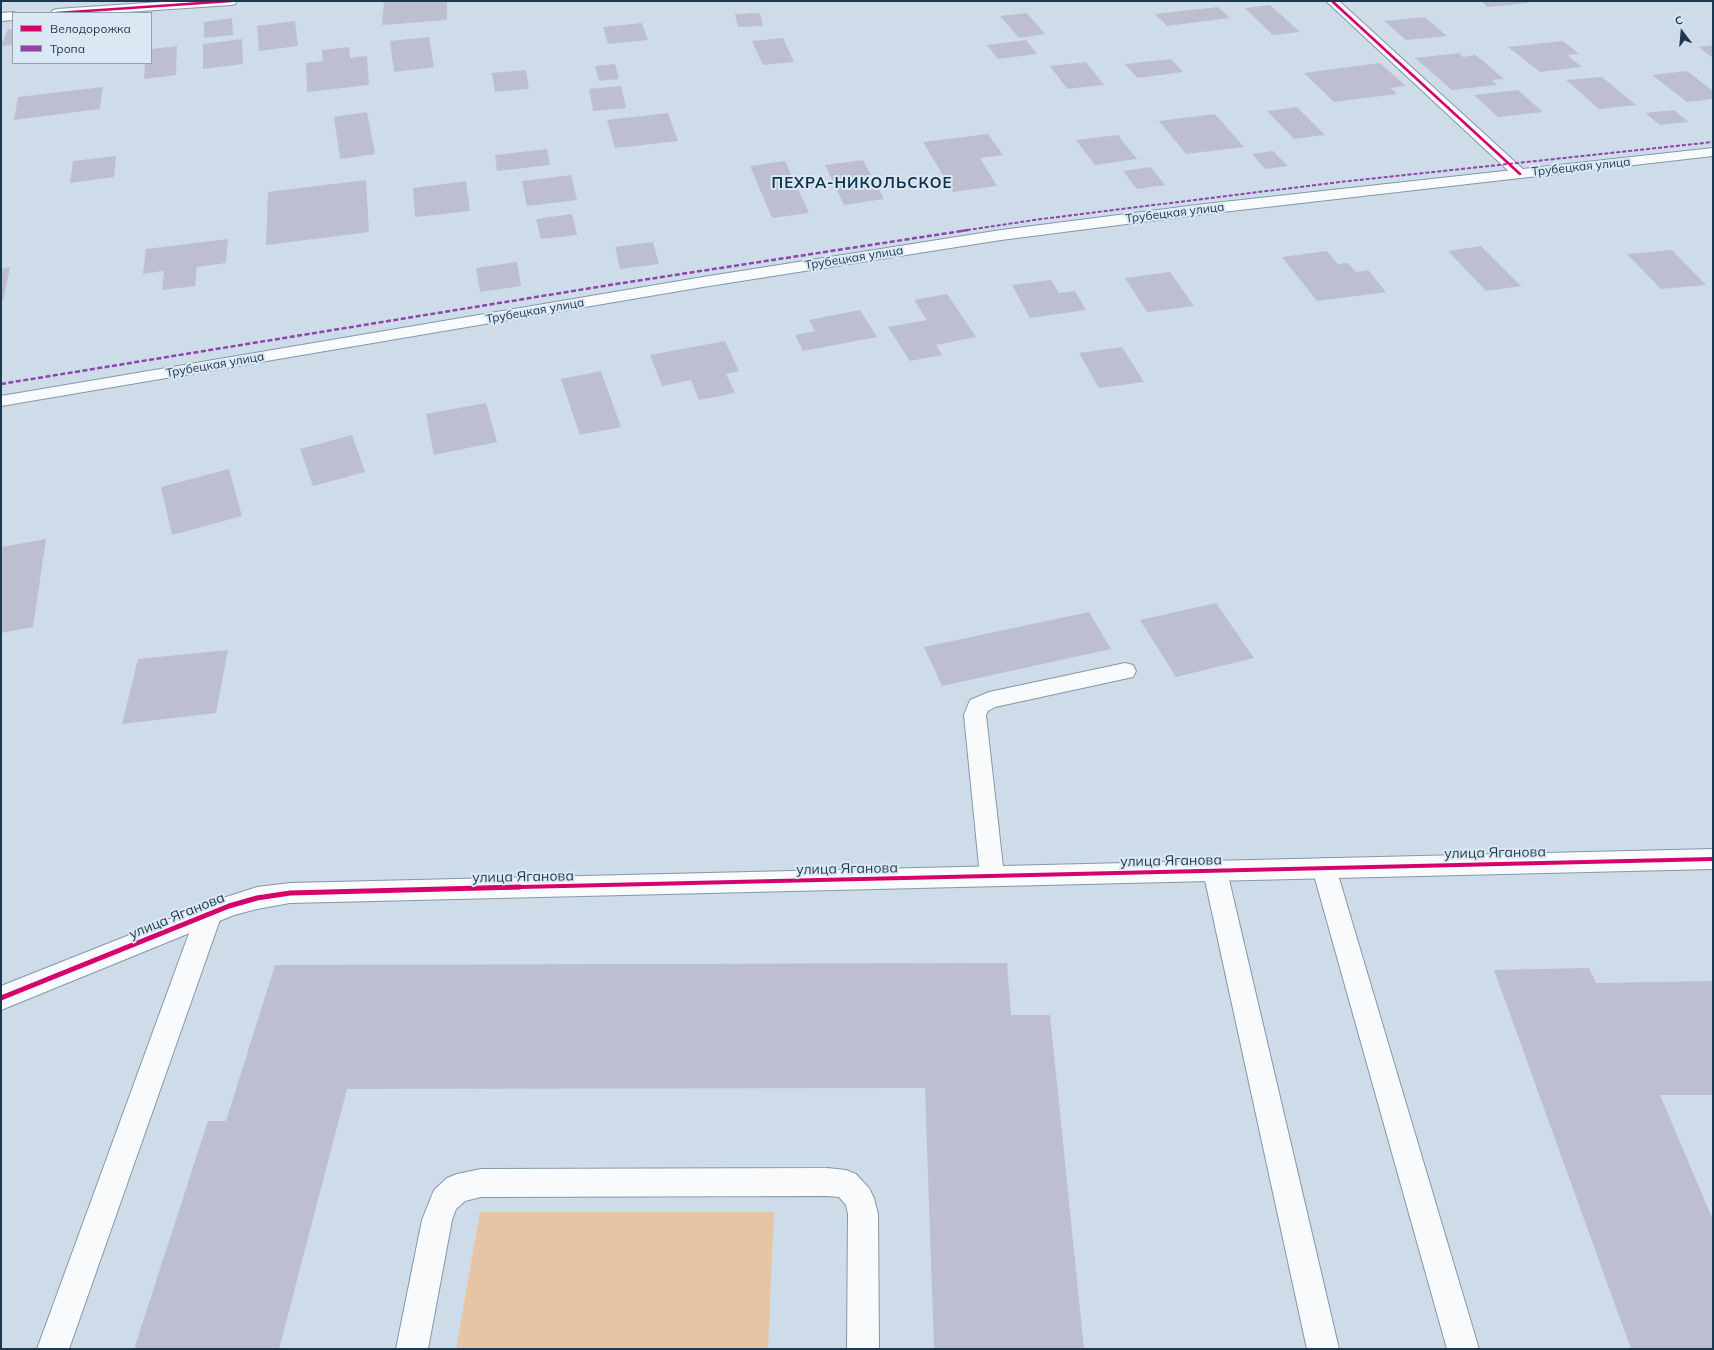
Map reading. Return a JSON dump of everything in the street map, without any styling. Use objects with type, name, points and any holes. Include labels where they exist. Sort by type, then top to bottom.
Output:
[{"type":"street","points":[[72,12],[232,1]]},
{"type":"street","points":[[1332,1],[1520,174]]},
{"type":"street","points":[[1,17],[12,16]]},
{"type":"street","name":"Трубецкая улица","points":[[1,401],[703,282],[1001,235],[1205,209],[1713,152]]},
{"type":"street","points":[[992,876],[974,715],[978,706],[989,700],[1126,671]]},
{"type":"street","name":"улица Яганова","points":[[1,998],[209,914],[257,898],[290,893],[1713,859]]},
{"type":"street","points":[[1324,868],[1462,1349]]},
{"type":"street","points":[[1215,871],[1323,1349]]},
{"type":"street","points":[[53,1349],[209,914]]},
{"type":"street","points":[[412,1349],[437,1220],[444,1200],[457,1188],[481,1183],[827,1182],[846,1184],[859,1198],[863,1214],[863,1349]]},
{"type":"shaded area","points":[[480,1212],[774,1212],[768,1349],[456,1349]]},
{"type":"building","points":[[384,1],[447,1],[447,20],[382,25]]},
{"type":"building","points":[[1481,1],[1527,1],[1529,3],[1488,7]]},
{"type":"building","points":[[1270,5],[1300,32],[1273,35],[1245,8]]},
{"type":"building","points":[[1218,7],[1230,18],[1167,26],[1155,14]]},
{"type":"building","points":[[760,13],[763,26],[738,27],[735,14]]},
{"type":"building","points":[[1027,13],[1045,34],[1019,38],[1000,16]]},
{"type":"building","points":[[1425,17],[1447,36],[1406,40],[1384,21]]},
{"type":"building","points":[[232,18],[233,35],[204,38],[204,22]]},
{"type":"building","points":[[295,21],[298,46],[259,51],[257,26]]},
{"type":"building","points":[[642,23],[648,40],[608,44],[603,27]]},
{"type":"building","points":[[8,29],[12,29],[12,45],[1,46]]},
{"type":"building","points":[[429,37],[434,67],[394,72],[390,41]]},
{"type":"building","points":[[783,38],[794,62],[763,65],[752,41]]},
{"type":"building","points":[[242,39],[243,64],[203,69],[203,44]]},
{"type":"building","points":[[1026,40],[1037,54],[998,59],[987,45]]},
{"type":"building","points":[[1563,41],[1579,54],[1567,55],[1582,67],[1540,72],[1508,47]]},
{"type":"building","points":[[1713,45],[1713,58],[1698,47]]},
{"type":"building","points":[[177,46],[176,75],[144,79],[145,64],[152,64],[152,49]]},
{"type":"building","points":[[349,47],[350,58],[367,56],[369,85],[307,92],[306,63],[323,61],[322,50]]},
{"type":"building","points":[[1459,53],[1463,57],[1476,55],[1504,79],[1492,80],[1497,85],[1452,90],[1415,58]]},
{"type":"building","points":[[1171,59],[1183,72],[1137,78],[1125,64]]},
{"type":"building","points":[[1086,62],[1104,85],[1067,89],[1050,66]]},
{"type":"building","points":[[1380,63],[1406,86],[1391,88],[1397,94],[1334,102],[1304,73]]},
{"type":"building","points":[[615,64],[619,79],[599,81],[595,66]]},
{"type":"building","points":[[526,70],[529,89],[495,92],[492,73]]},
{"type":"building","points":[[1687,71],[1713,91],[1713,99],[1687,102],[1652,75]]},
{"type":"building","points":[[1602,77],[1636,105],[1599,109],[1566,80]]},
{"type":"building","points":[[621,86],[626,108],[593,111],[589,89]]},
{"type":"building","points":[[103,87],[100,109],[14,120],[18,97]]},
{"type":"building","points":[[1518,90],[1543,112],[1498,117],[1474,95]]},
{"type":"building","points":[[1297,107],[1325,135],[1294,139],[1267,111]]},
{"type":"building","points":[[1674,110],[1689,122],[1660,125],[1645,113]]},
{"type":"building","points":[[367,112],[375,154],[340,159],[334,117]]},
{"type":"building","points":[[668,113],[678,141],[615,148],[607,120]]},
{"type":"building","points":[[1215,114],[1244,147],[1186,154],[1159,121]]},
{"type":"building","points":[[988,134],[1003,155],[980,158],[997,186],[953,192],[923,142]]},
{"type":"building","points":[[1118,135],[1137,159],[1095,165],[1076,140]]},
{"type":"building","points":[[547,149],[550,165],[497,171],[495,155]]},
{"type":"building","points":[[1273,151],[1288,166],[1265,169],[1252,154]]},
{"type":"building","points":[[116,156],[114,177],[70,183],[73,161]]},
{"type":"building","points":[[863,160],[884,199],[844,205],[825,165]]},
{"type":"building","points":[[785,161],[809,213],[772,218],[750,166]]},
{"type":"building","points":[[1151,167],[1165,185],[1137,189],[1123,171]]},
{"type":"building","points":[[571,175],[577,200],[527,206],[522,181]]},
{"type":"building","points":[[366,180],[369,232],[266,245],[268,192]]},
{"type":"building","points":[[466,181],[470,211],[415,217],[413,188]]},
{"type":"building","points":[[572,214],[577,235],[541,239],[536,219]]},
{"type":"building","points":[[228,239],[226,263],[197,267],[195,286],[162,290],[164,271],[143,274],[146,249]]},
{"type":"building","points":[[653,242],[659,264],[620,269],[615,247]]},
{"type":"building","points":[[1481,246],[1521,286],[1486,291],[1448,251]]},
{"type":"building","points":[[1672,250],[1706,285],[1661,289],[1627,254]]},
{"type":"building","points":[[1327,251],[1338,264],[1348,263],[1356,272],[1368,270],[1386,292],[1317,301],[1282,257]]},
{"type":"building","points":[[517,262],[521,286],[480,292],[476,268]]},
{"type":"building","points":[[10,267],[3,301],[1,302],[1,269]]},
{"type":"building","points":[[1170,272],[1194,306],[1147,312],[1125,278]]},
{"type":"building","points":[[1051,280],[1059,293],[1075,291],[1086,310],[1030,318],[1012,285]]},
{"type":"building","points":[[947,294],[976,337],[936,345],[942,355],[910,361],[888,327],[927,320],[914,300]]},
{"type":"building","points":[[860,310],[877,337],[803,351],[795,335],[815,331],[809,320]]},
{"type":"building","points":[[725,341],[739,371],[726,374],[735,393],[699,400],[691,380],[662,386],[650,355]]},
{"type":"building","points":[[1122,347],[1144,382],[1099,388],[1079,353]]},
{"type":"building","points":[[601,371],[621,427],[580,435],[561,379]]},
{"type":"building","points":[[486,403],[497,442],[434,455],[426,414]]},
{"type":"building","points":[[352,435],[365,472],[313,486],[300,449]]},
{"type":"building","points":[[229,469],[242,516],[172,535],[161,487]]},
{"type":"building","points":[[46,539],[33,627],[1,633],[1,547]]},
{"type":"building","points":[[1216,603],[1254,658],[1176,677],[1140,620]]},
{"type":"building","points":[[1089,612],[1111,649],[942,686],[924,647]]},
{"type":"building","points":[[228,650],[216,713],[122,724],[138,659]]},
{"type":"building","points":[[1007,963],[1011,1015],[1050,1015],[1084,1349],[934,1349],[925,1088],[347,1089],[279,1349],[134,1349],[208,1121],[226,1121],[275,965]]},
{"type":"building","points":[[1589,968],[1596,983],[1713,981],[1713,1095],[1660,1095],[1713,1220],[1713,1349],[1631,1349],[1494,970]]},
{"type":"marked path","points":[[1,384],[616,284],[1041,219],[1340,182],[1713,142]]},
{"type":"cycle path","points":[[72,12],[231,1]]},
{"type":"cycle path","points":[[1332,1],[1520,174]]},
{"type":"cycle path","points":[[1,998],[229,906],[257,898],[290,893],[1713,859]]},
{"type":"district","name":"ПЕХРА-НИКОЛЬСКОЕ","points":[[862,183]]}]
